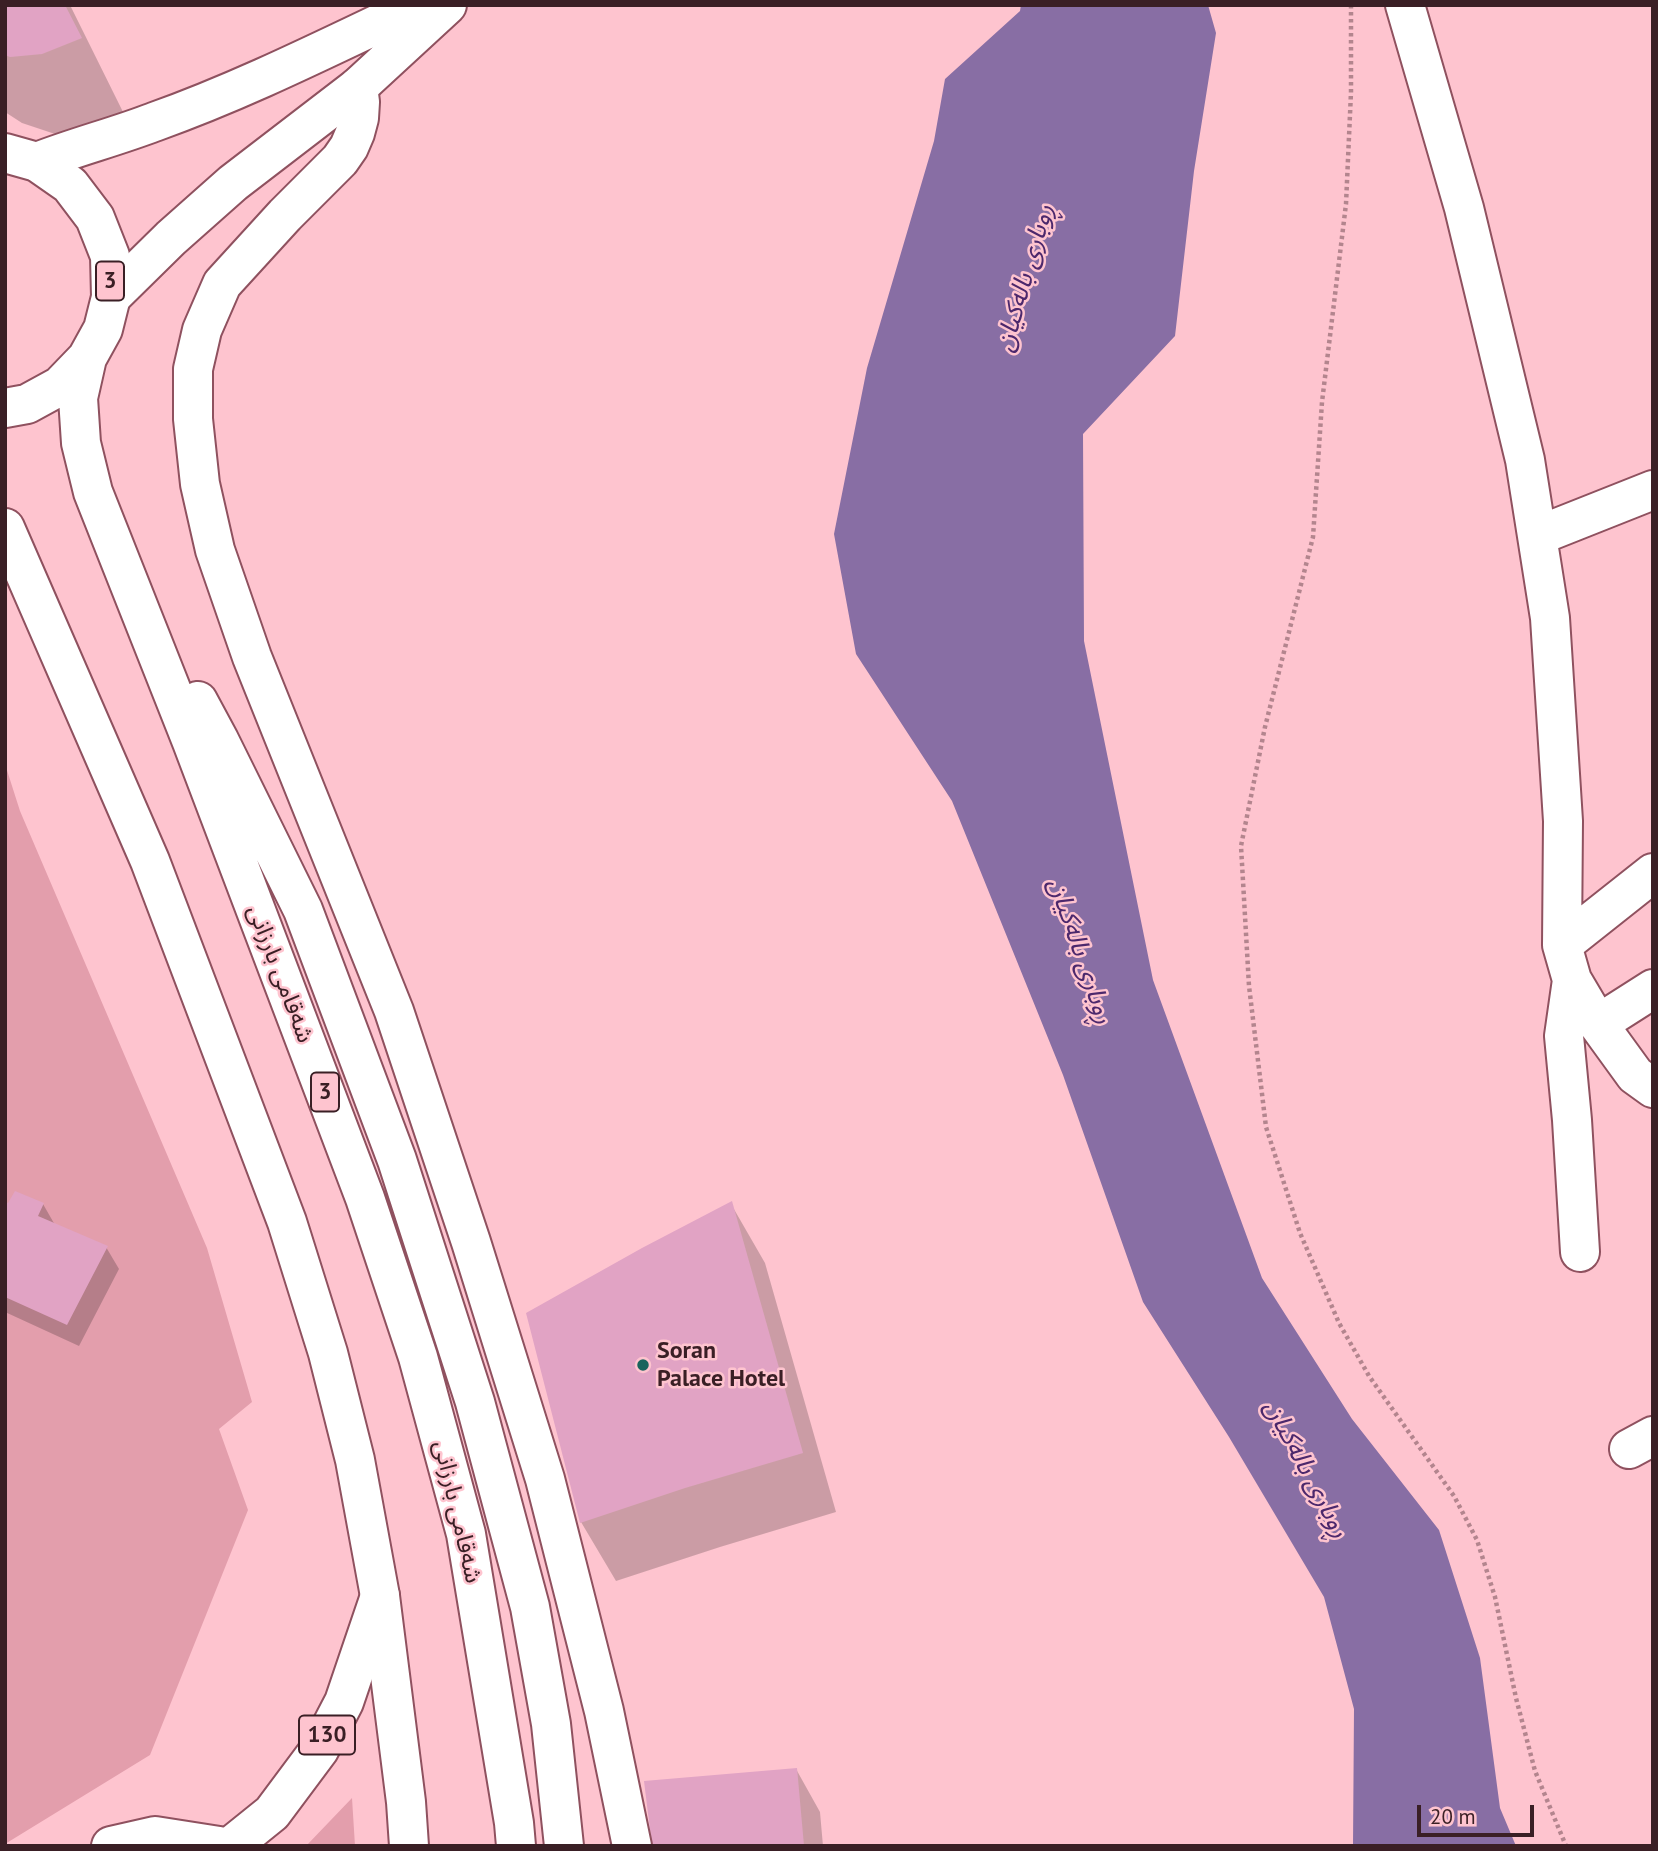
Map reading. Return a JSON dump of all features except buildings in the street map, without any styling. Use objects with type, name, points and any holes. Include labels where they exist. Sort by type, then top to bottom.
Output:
[{"type":"main road","points":[[21,157],[75,148],[153,122],[247,85],[418,5]]},
{"type":"main road","points":[[111,297],[171,238],[233,183],[358,87],[447,5]]},
{"type":"main road","points":[[1405,5],[1467,222],[1525,460],[1550,618],[1563,821],[1567,963],[1564,1036],[1580,1252]]},
{"type":"main road","points":[[358,87],[359,118],[349,147],[340,160],[222,284],[202,330],[193,369],[193,419],[200,484],[215,550],[252,657],[394,1011],[475,1255],[545,1479],[604,1710],[632,1846]]},
{"type":"main road","name":"3","points":[[5,408],[27,404],[60,386],[87,358],[103,329],[111,297],[110,256],[95,218],[71,185],[21,157]]},
{"type":"main road","name":"شەقامی بارزانی","points":[[87,358],[78,398],[81,443],[93,492],[192,742],[365,1198],[418,1357],[466,1534],[516,1846]]},
{"type":"main road","points":[[1537,536],[1653,490]]},
{"type":"main road","points":[[5,528],[150,861],[287,1222],[328,1353],[355,1460],[380,1596],[410,1846]]},
{"type":"main road","points":[[146,625],[184,676],[196,697],[303,910],[397,1160],[475,1402],[530,1607],[551,1724],[564,1846]]},
{"type":"main road","points":[[1567,963],[1653,873]]},
{"type":"main road","points":[[1567,963],[1598,1024],[1635,1075],[1653,1088]]},
{"type":"main road","points":[[1598,1024],[1653,989]]},
{"type":"main road","name":"130","points":[[231,1846],[272,1813],[320,1751],[344,1702],[380,1596]]},
{"type":"main road","points":[[111,1846],[155,1836],[219,1846]]},
{"type":"path","points":[[1351,5],[1351,92],[1346,204],[1322,402],[1313,537],[1265,727],[1241,846],[1249,986],[1266,1127],[1300,1233],[1339,1323],[1369,1376],[1454,1496],[1477,1540],[1496,1597],[1516,1698],[1535,1770],[1566,1846]]},
{"type":"shaded area","points":[[5,764],[20,811],[207,1248],[252,1402],[219,1429],[248,1510],[150,1755],[5,1844]]},
{"type":"shaded area","points":[[352,1798],[355,1846],[306,1846]]},
{"type":"water","name":"ڕوباری بالەکیان","points":[[1021,5],[1208,5],[1216,33],[1194,171],[1175,336],[1083,434],[1084,641],[1153,980],[1262,1278],[1352,1419],[1439,1530],[1480,1658],[1500,1808],[1516,1846],[1353,1846],[1354,1709],[1324,1597],[1229,1437],[1143,1302],[1063,1075],[952,801],[856,654],[834,534],[867,368],[934,141],[945,79],[1020,11]]},
{"type":"place","name":"Soran Palace Hotel","points":[[643,1365]]}]
